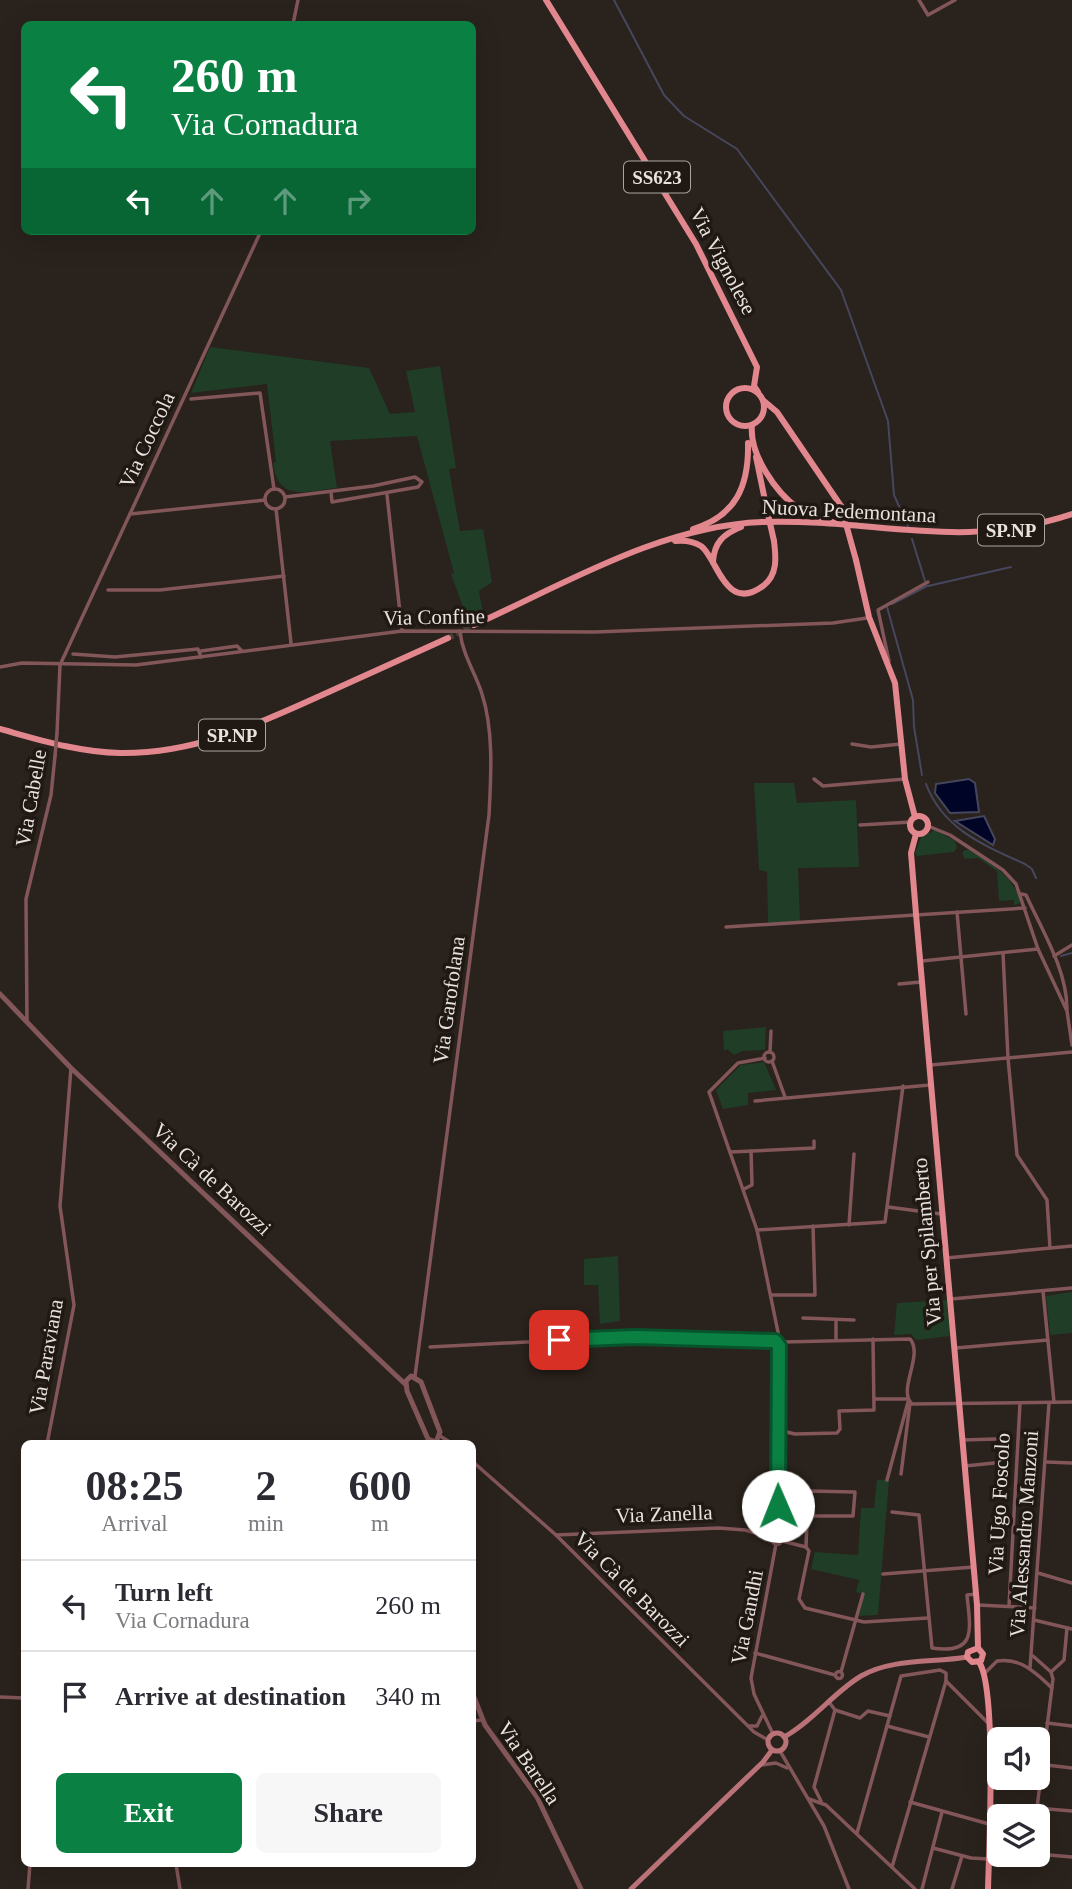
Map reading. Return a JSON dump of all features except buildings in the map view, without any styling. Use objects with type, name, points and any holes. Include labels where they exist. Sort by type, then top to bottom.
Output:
[{"type":"main road","name":"Via Vignolese","points":[[546,0],[690,233],[755,362],[757,367],[754,386],[782,419],[841,506],[869,617]]},
{"type":"main road","points":[[755,362],[752,378],[744,388],[731,394],[726,406],[732,421],[741,426],[787,499],[810,514],[843,525]]},
{"type":"main road","points":[[744,388],[758,392]]},
{"type":"main road","points":[[762,418],[764,401]]},
{"type":"main road","points":[[741,426],[752,425],[770,414],[782,419]]},
{"type":"main road","points":[[644,548],[665,537],[713,522],[729,510],[746,482],[752,425]]},
{"type":"main road","points":[[581,576],[679,541],[700,546],[720,580],[726,585],[741,591],[752,591],[763,586],[774,571],[774,541],[759,469],[750,443]]},
{"type":"main road","name":"Nuova Pedemontana","points":[[474,625],[644,548],[697,532],[760,522],[843,525],[898,532],[974,534],[1016,529],[1072,514]]},
{"type":"main road","points":[[713,564],[713,552],[722,536],[760,522]]},
{"type":"main road","name":"Via per Spilamberto","points":[[869,617],[895,682],[905,779],[913,820],[911,829],[916,834],[911,853],[919,961],[978,1605],[978,1648],[983,1654],[979,1662],[985,1673],[989,1727]]},
{"type":"main road","name":"SP.NP","points":[[0,729],[94,751],[137,753],[178,749],[251,727],[448,638]]},
{"type":"main road","points":[[913,820],[924,818],[928,826],[923,833],[916,834]]},
{"type":"main road","points":[[967,1657],[970,1649],[978,1648]]},
{"type":"main road","points":[[967,1657],[972,1662],[979,1662]]},
{"type":"main road","points":[[631,1889],[759,1766],[772,1750],[770,1737],[785,1737],[846,1686],[885,1667],[967,1657]]},
{"type":"main road","points":[[772,1750],[780,1751],[785,1746],[785,1737]]},
{"type":"main road","name":"Via per Spilamberto","points":[[988,1867],[988,1889]]},
{"type":"street","points":[[294,21],[298,0]]},
{"type":"street","points":[[919,0],[928,15],[956,0]]},
{"type":"street","name":"Via Coccola","points":[[61,663],[259,235]]},
{"type":"street","points":[[191,399],[259,392],[274,489]]},
{"type":"street","points":[[285,497],[415,477],[421,479],[418,487],[387,495],[332,502],[331,492]]},
{"type":"street","points":[[274,489],[281,491],[285,497],[283,505],[276,509],[270,507],[265,500],[268,492],[274,489]]},
{"type":"street","points":[[387,495],[402,631]]},
{"type":"street","points":[[130,514],[265,500]]},
{"type":"street","points":[[276,509],[292,643]]},
{"type":"street","points":[[108,590],[160,590],[284,576]]},
{"type":"street","points":[[890,670],[878,610],[926,582]]},
{"type":"street","name":"Via Confine","points":[[0,667],[22,663],[115,666],[402,631],[741,627],[846,622],[869,617]]},
{"type":"street","name":"Via Garofolana","points":[[415,1377],[489,804],[486,712],[482,693],[465,656],[460,631]]},
{"type":"street","points":[[73,654],[115,657],[239,646],[242,651]]},
{"type":"street","points":[[201,651],[201,657]]},
{"type":"street","points":[[115,657],[115,666]]},
{"type":"street","name":"Via Cabelle","points":[[27,1022],[26,899],[51,794],[61,663]]},
{"type":"street","points":[[852,744],[871,747],[901,744]]},
{"type":"street","points":[[814,779],[823,786],[905,779]]},
{"type":"street","points":[[860,825],[913,820]]},
{"type":"street","points":[[928,826],[937,828],[1003,870],[1016,884],[1038,949],[1067,1011]]},
{"type":"street","points":[[1021,894],[1026,895],[1054,956],[1067,995],[1072,1045]]},
{"type":"street","points":[[726,927],[1025,908]]},
{"type":"street","points":[[957,912],[966,1014]]},
{"type":"street","points":[[1054,956],[1072,945]]},
{"type":"street","points":[[919,961],[1038,949]]},
{"type":"street","points":[[1003,953],[1008,1058],[1017,1155],[1047,1200],[1050,1248]]},
{"type":"street","points":[[900,984],[921,982]]},
{"type":"street","name":"Via Cà de Barozzi","points":[[0,994],[71,1068],[405,1384]]},
{"type":"street","points":[[765,1058],[770,1052],[771,1031]]},
{"type":"street","points":[[770,1052],[774,1057],[772,1061],[785,1097]]},
{"type":"street","points":[[929,1065],[1072,1052]]},
{"type":"street","points":[[772,1061],[765,1058],[738,1063],[709,1092],[757,1230],[772,1295],[779,1346],[778,1535],[782,1541]]},
{"type":"street","name":"Via Paraviana","points":[[48,1440],[75,1305],[60,1206],[71,1068]]},
{"type":"street","points":[[755,1101],[930,1085]]},
{"type":"street","points":[[757,1230],[883,1224],[888,1207],[903,1086]]},
{"type":"street","points":[[730,1152],[814,1148],[814,1141]]},
{"type":"street","points":[[744,1189],[752,1185],[751,1151]]},
{"type":"street","points":[[849,1225],[854,1154]]},
{"type":"street","points":[[888,1207],[943,1214]]},
{"type":"street","points":[[772,1295],[815,1295],[813,1226]]},
{"type":"street","points":[[946,1258],[1072,1246]]},
{"type":"street","points":[[949,1299],[1072,1288]]},
{"type":"street","name":"Via Alessandro Manzoni","points":[[1030,1668],[1052,1402],[1043,1291]]},
{"type":"street","points":[[803,1318],[854,1320]]},
{"type":"street","points":[[835,1340],[836,1320]]},
{"type":"street","points":[[430,1347],[621,1337],[777,1339],[784,1342],[904,1338],[913,1342],[901,1474]]},
{"type":"street","points":[[778,1430],[795,1434],[837,1433],[840,1429],[839,1411],[870,1412],[875,1408],[873,1339]]},
{"type":"street","points":[[954,1348],[1048,1340]]},
{"type":"street","points":[[779,1346],[784,1342]]},
{"type":"street","points":[[429,1440],[405,1384],[408,1377],[415,1377],[421,1382],[440,1436],[446,1440]]},
{"type":"street","points":[[874,1399],[959,1404],[1072,1402]]},
{"type":"street","points":[[887,1480],[909,1401]]},
{"type":"street","name":"Via Ugo Foscolo","points":[[1009,1606],[1020,1403]]},
{"type":"street","points":[[436,1440],[440,1436]]},
{"type":"street","points":[[962,1440],[996,1439]]},
{"type":"street","points":[[1046,1462],[1072,1463]]},
{"type":"street","points":[[965,1466],[994,1463]]},
{"type":"street","name":"Via Cà de Barozzi","points":[[476,1465],[556,1535],[747,1725],[770,1737]]},
{"type":"street","points":[[807,1516],[853,1516],[855,1492],[809,1491],[807,1516],[806,1547],[810,1553],[801,1605],[855,1620],[928,1618]]},
{"type":"street","points":[[892,1512],[919,1515],[932,1648],[961,1646],[971,1633],[967,1595],[976,1594]]},
{"type":"street","name":"Via Zanella","points":[[556,1535],[719,1528],[745,1530],[773,1538]]},
{"type":"street","points":[[778,1535],[773,1538],[776,1544],[782,1541],[806,1547]]},
{"type":"street","name":"Via Gandhi","points":[[770,1737],[751,1683],[776,1544]]},
{"type":"street","points":[[883,1574],[974,1567]]},
{"type":"street","points":[[1038,1573],[1072,1583]]},
{"type":"street","points":[[841,1679],[863,1594]]},
{"type":"street","points":[[978,1605],[1035,1608]]},
{"type":"street","points":[[1034,1620],[1070,1628],[1064,1660],[1051,1672]]},
{"type":"street","points":[[755,1653],[835,1675],[846,1686]]},
{"type":"street","points":[[1032,1654],[1051,1672],[1052,1688],[1046,1727]]},
{"type":"street","points":[[985,1673],[997,1661],[1012,1661],[1030,1668],[1052,1688]]},
{"type":"street","points":[[857,1833],[902,1675],[940,1670],[946,1673],[946,1681],[892,1867]]},
{"type":"street","points":[[835,1675],[841,1672]]},
{"type":"street","points":[[946,1681],[989,1724]]},
{"type":"street","points":[[0,1697],[21,1698]]},
{"type":"street","points":[[829,1702],[835,1710],[860,1718],[868,1710],[890,1716]]},
{"type":"street","name":"Via Barella","points":[[476,1703],[482,1720],[537,1797],[581,1889]]},
{"type":"street","points":[[835,1710],[814,1787],[821,1801],[915,1889]]},
{"type":"street","points":[[747,1725],[754,1727],[760,1724],[762,1711]]},
{"type":"street","points":[[476,1721],[482,1720]]},
{"type":"street","points":[[1047,1723],[1072,1726]]},
{"type":"street","points":[[887,1726],[929,1738]]},
{"type":"street","points":[[780,1751],[835,1847],[849,1889]]},
{"type":"street","points":[[759,1766],[776,1763],[789,1769]]},
{"type":"street","points":[[1050,1765],[1072,1768]]},
{"type":"street","points":[[809,1799],[821,1801]]},
{"type":"street","points":[[910,1802],[987,1823]]},
{"type":"street","points":[[1050,1809],[1072,1811]]},
{"type":"street","points":[[922,1889],[942,1812]]},
{"type":"street","points":[[933,1848],[962,1856],[987,1859]]},
{"type":"street","points":[[1050,1855],[1072,1857]]},
{"type":"street","points":[[952,1889],[962,1856]]},
{"type":"street","points":[[28,1889],[30,1867]]},
{"type":"street","points":[[176,1867],[180,1889]]},
{"type":"green space","points":[[210,347],[369,368],[390,414],[415,412],[406,371],[440,366],[456,468],[449,469],[460,531],[483,529],[492,582],[479,591],[483,613],[467,618],[451,574],[454,573],[417,436],[330,441],[337,488],[304,492],[287,489],[276,476],[273,463],[276,462],[267,384],[191,393]]},
{"type":"green space","points":[[754,783],[794,783],[797,803],[856,800],[859,867],[798,868],[800,921],[768,924],[767,872],[759,870]]},
{"type":"green space","points":[[935,830],[955,841],[957,847],[954,852],[917,856],[915,853],[921,837]]},
{"type":"green space","points":[[965,850],[985,860],[1006,876],[1017,891],[1021,900],[1019,904],[1014,905],[1014,900],[999,901],[997,871],[978,858],[965,859],[962,853]]},
{"type":"green space","points":[[766,1027],[765,1050],[743,1051],[734,1055],[727,1049],[724,1051],[723,1031]]},
{"type":"green space","points":[[764,1062],[776,1090],[748,1093],[748,1105],[723,1109],[716,1090],[741,1065]]},
{"type":"green space","points":[[618,1256],[620,1321],[600,1324],[598,1285],[584,1285],[584,1259]]},
{"type":"green space","points":[[1072,1292],[1072,1333],[1050,1335],[1046,1296]]},
{"type":"green space","points":[[947,1300],[950,1336],[916,1340],[911,1334],[894,1335],[897,1303]]},
{"type":"green space","points":[[877,1480],[889,1480],[878,1615],[859,1616],[864,1594],[856,1592],[859,1580],[811,1569],[815,1552],[858,1555],[861,1508],[874,1508]]},
{"type":"water","points":[[969,779],[975,783],[979,812],[950,813],[935,793],[936,784]]},
{"type":"water","points":[[984,816],[995,839],[993,845],[955,821]]},
{"type":"waterway","points":[[614,0],[664,95],[684,116],[737,149],[841,290],[888,421],[894,495],[908,526]]},
{"type":"waterway","points":[[912,539],[925,581]]},
{"type":"waterway","points":[[928,586],[1011,567]]},
{"type":"waterway","points":[[892,604],[927,586]]},
{"type":"waterway","points":[[887,607],[913,700],[914,727],[922,775]]},
{"type":"waterway","points":[[926,784],[933,800],[954,824],[994,850],[1025,864],[1032,869],[1036,878]]},
{"type":"waterway","points":[[1061,956],[1072,953]]},
{"type":"tunnel","points":[[448,638],[474,625]]},
{"type":"route","points":[[559,1340],[635,1337],[775,1341],[779,1346],[778,1506]]}]
